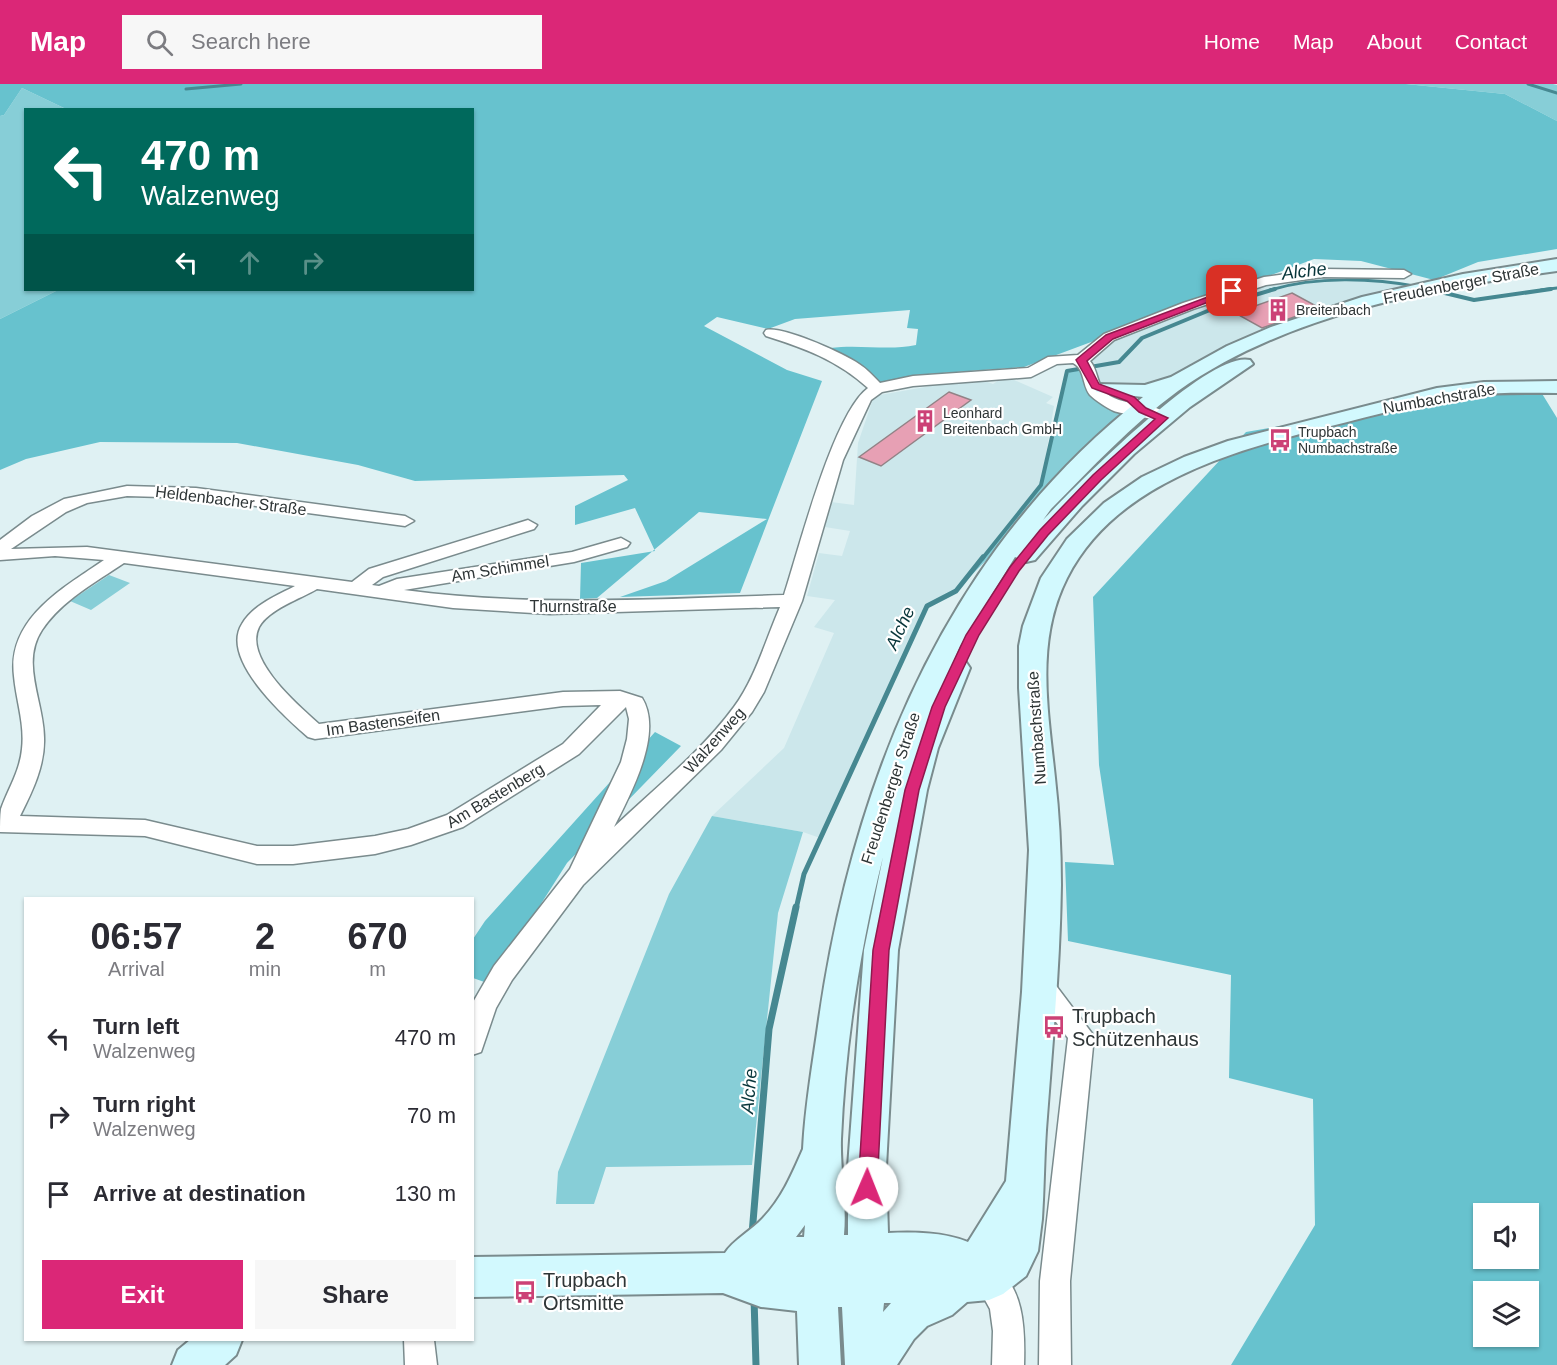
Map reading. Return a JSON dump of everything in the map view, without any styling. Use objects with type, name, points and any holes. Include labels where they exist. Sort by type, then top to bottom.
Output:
[{"type":"main road","name":"Freudenberger Straße","points":[[866,1365],[862,1314],[866,1268],[867,1167],[881,950],[902,836],[923,748],[939,707],[973,635],[1014,570],[1044,533],[1144,432],[1153,414],[1189,374],[1229,354],[1311,320],[1557,265]]},
{"type":"main road","name":"Freudenberger Straße","points":[[820,1365],[820,1273],[826,1204],[822,1149],[835,1028],[859,887],[887,789],[919,703],[955,630],[1010,546],[1062,483],[1091,454],[1153,414],[1264,353],[1325,326],[1433,291],[1557,274]]},
{"type":"main road","points":[[1092,377],[1146,391],[1189,374]]},
{"type":"main road","name":"Numbachstraße","points":[[873,1365],[899,1324],[912,1312],[938,1301],[1016,1259],[1021,1238],[1042,986],[1045,845],[1032,663],[1035,628],[1049,587],[1077,541],[1130,493],[1175,467],[1228,446],[1410,401],[1470,389],[1557,387]]},
{"type":"main road","points":[[474,1277],[725,1274],[743,1283],[770,1264],[787,1219],[802,1197],[822,1149]]},
{"type":"main road","points":[[770,1264],[820,1273],[866,1268],[973,1282]]},
{"type":"main road","points":[[193,1365],[220,1341]]},
{"type":"street","points":[[1153,414],[1118,407],[1096,392],[1092,377],[1110,337],[1188,306],[1264,281],[1323,273],[1404,274]]},
{"type":"street","points":[[771,333],[819,348],[854,367],[877,388],[913,381],[1031,372],[1064,357],[1092,377]]},
{"type":"street","name":"Walzenweg","points":[[474,1038],[484,1006],[503,972],[575,879],[658,800],[742,712],[754,692],[792,601],[848,429],[859,404],[877,388]]},
{"type":"street","name":"Heldenbacher Straße","points":[[0,549],[39,519],[60,508],[80,500],[131,490],[182,492],[405,521]]},
{"type":"street","points":[[354,590],[376,573],[528,525]]},
{"type":"street","name":"Am Schimmel","points":[[380,593],[397,585],[574,557],[621,543]]},
{"type":"street","name":"Thurnstraße","points":[[0,555],[55,551],[87,552],[453,602],[550,608],[792,601]]},
{"type":"street","points":[[3,824],[23,787],[33,751],[34,728],[24,660],[30,632],[45,612],[120,557]]},
{"type":"street","name":"Im Bastenseifen","points":[[312,584],[259,617],[250,627],[246,637],[248,653],[264,680],[315,732],[511,704],[620,698]]},
{"type":"street","points":[[575,879],[622,789],[635,746],[640,711],[635,703],[620,698]]},
{"type":"street","name":"Am Bastenberg","points":[[3,824],[145,828],[256,855],[293,855],[393,841],[439,829],[552,762],[571,749],[620,698]]},
{"type":"street","points":[[1042,986],[1081,1036],[1055,1281],[1055,1365]]},
{"type":"street","points":[[973,1282],[1002,1293],[1005,1306],[1008,1365]]},
{"type":"street","points":[[419,1341],[421,1365]]},
{"type":"shaded area","points":[[0,84],[1406,84],[1505,94],[1557,121],[1557,249],[1478,262],[1434,280],[1361,261],[1314,259],[1024,367],[915,375],[881,383],[830,348],[916,345],[918,329],[907,328],[910,310],[795,319],[768,329],[717,317],[704,326],[787,370],[822,381],[740,593],[620,597],[666,581],[767,519],[699,512],[654,550],[635,508],[575,525],[575,506],[628,480],[624,475],[415,481],[358,465],[237,443],[100,442],[26,459],[0,470],[0,319],[56,291],[474,291],[474,108],[64,108],[22,88],[4,115],[0,116]]},
{"type":"shaded area","points":[[1406,84],[1553,84],[1557,85],[1557,121],[1505,94]]},
{"type":"shaded area","points":[[22,88],[64,108],[24,108],[24,291],[56,291],[0,319],[0,116],[4,115]]},
{"type":"shaded area","points":[[1321,271],[1426,288],[1311,320],[1156,390],[1095,386],[1081,360],[1109,337],[1256,280]]},
{"type":"shaded area","points":[[1087,367],[1092,382],[1128,410],[1091,454],[956,591],[1041,485],[1067,371]]},
{"type":"shaded area","points":[[1005,376],[1053,397],[1046,403],[1054,406],[1041,485],[956,591],[927,606],[820,838],[803,832],[712,816],[784,748],[834,633],[814,627],[835,600],[807,596],[819,553],[842,556],[850,531],[825,527],[831,502],[854,505],[858,443],[874,396],[976,378],[993,384]]},
{"type":"shaded area","points":[[1541,392],[1557,418],[1557,1365],[1231,1365],[1315,1225],[1313,1099],[1229,1078],[1231,975],[1068,941],[1065,862],[1114,865],[1099,765],[1093,597],[1246,432],[1457,395]]},
{"type":"shaded area","points":[[652,551],[597,598],[580,599],[581,563]]},
{"type":"shaded area","points":[[109,575],[130,583],[91,610],[70,601]]},
{"type":"shaded area","points":[[655,732],[681,746],[567,863],[490,984],[474,978],[474,938],[485,921]]},
{"type":"shaded area","points":[[712,816],[803,832],[778,913],[752,1165],[606,1167],[594,1204],[556,1204],[558,1172],[669,894]]},
{"type":"building","name":"Breitenbach","points":[[1292,293],[1320,308],[1262,328],[1235,313]]},
{"type":"building","name":"Leonhard Breitenbach GmbH","points":[[949,392],[971,400],[881,466],[859,457]]},
{"type":"waterway","points":[[186,89],[241,84]]},
{"type":"waterway","points":[[1528,84],[1557,93]]},
{"type":"waterway","name":"Alche","points":[[1270,290],[1307,282],[1345,280],[1420,287]]},
{"type":"waterway","name":"Alche","points":[[1541,290],[1557,288]]},
{"type":"waterway","name":"Alche","points":[[982,559],[1041,485],[1067,371],[1119,362],[1142,338],[1222,305],[1275,289]]},
{"type":"waterway","name":"Alche","points":[[1434,290],[1428,289],[1474,300],[1551,289]]},
{"type":"waterway","name":"Alche","points":[[796,909],[804,874],[927,606],[956,591],[983,557]]},
{"type":"waterway","name":"Alche","points":[[752,1234],[769,1029],[796,907]]},
{"type":"waterway","name":"Alche","points":[[754,1298],[756,1365]]},
{"type":"place","name":"Breitenbach","points":[[1278,310]]},
{"type":"place","name":"Leonhard Breitenbach GmbH","points":[[925,421]]},
{"type":"place","name":"Trupbach Numbachstraße","points":[[1280,440]]},
{"type":"place","name":"Trupbach Schützenhaus","points":[[1054,1027]]},
{"type":"place","name":"Trupbach Ortsmitte","points":[[525,1292]]},
{"type":"route","points":[[867,1188],[881,950],[912,790],[923,748],[939,707],[973,635],[1014,570],[1044,533],[1097,477],[1144,432],[1163,418],[1142,410],[1131,399],[1095,386],[1087,367],[1081,360],[1110,337],[1232,291]]}]
